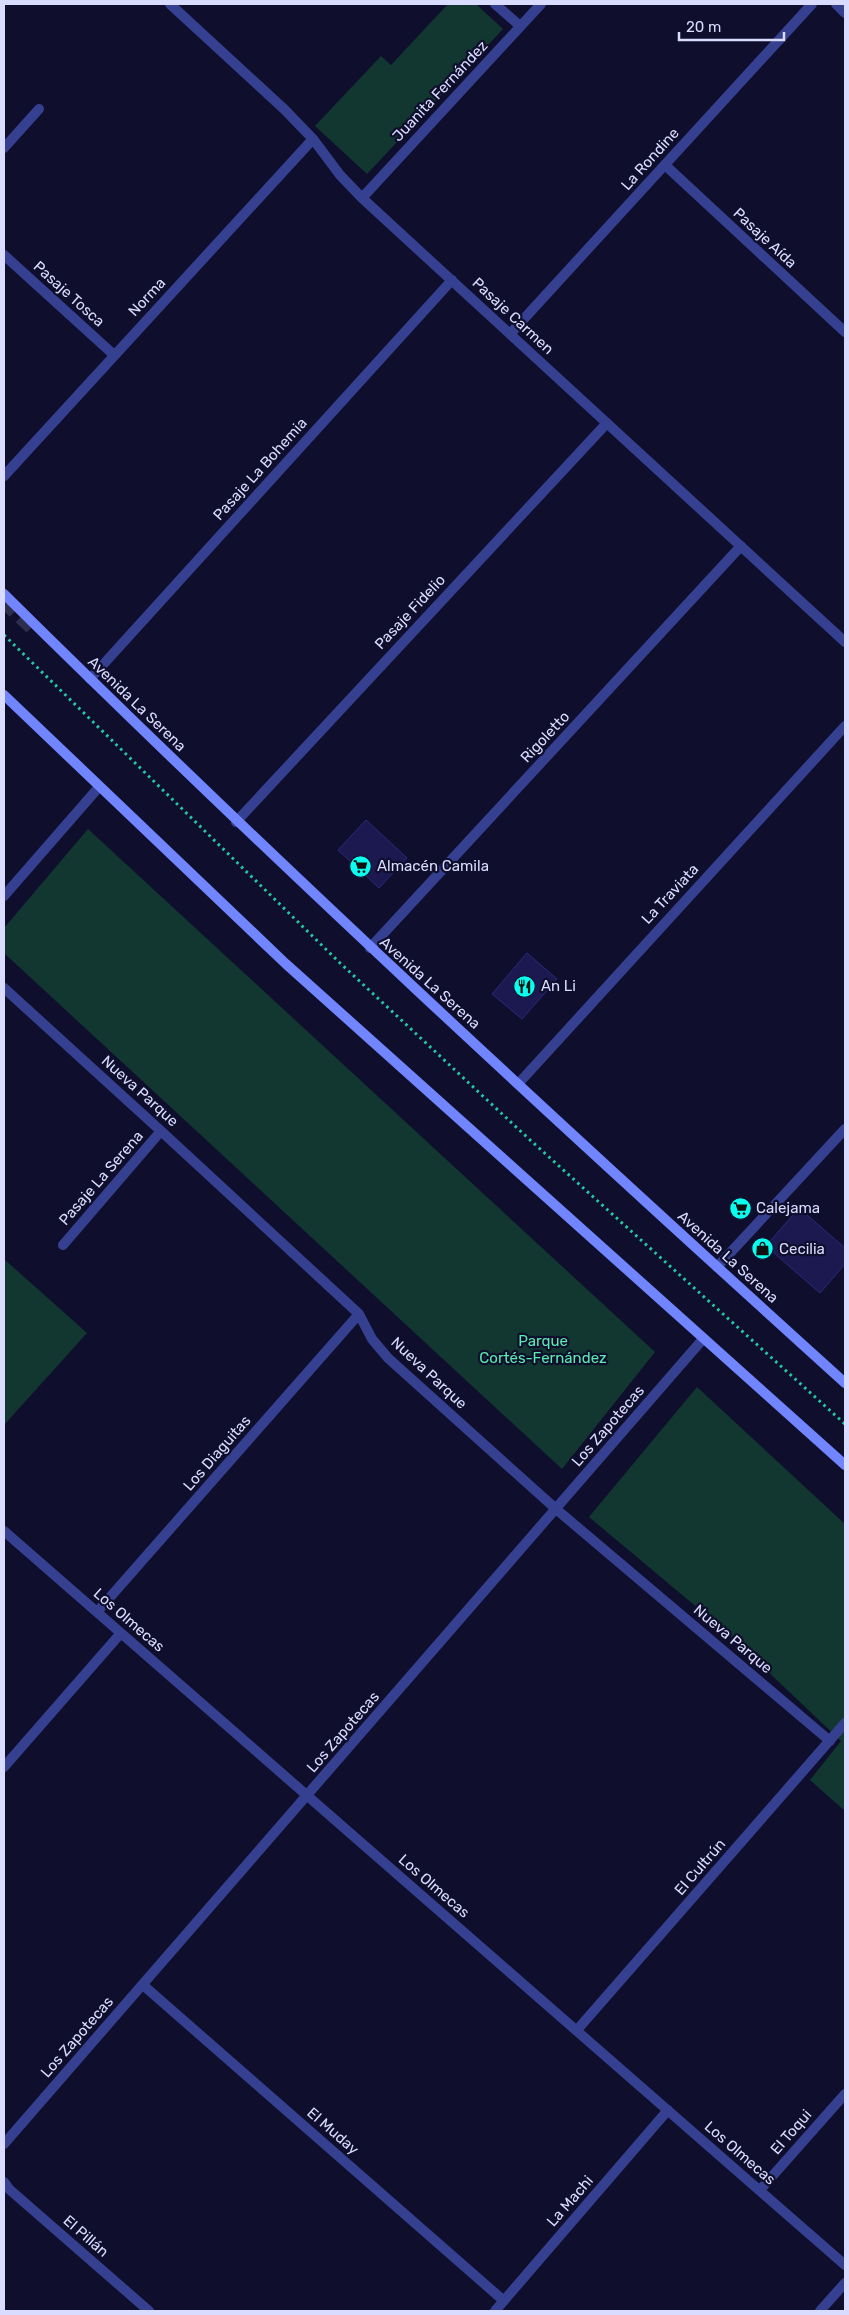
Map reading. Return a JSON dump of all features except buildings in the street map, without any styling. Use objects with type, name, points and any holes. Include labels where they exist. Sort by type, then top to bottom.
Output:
[{"type":"main road","name":"Avenida La Serena","points":[[4,594],[236,822],[370,948],[845,1383]]},
{"type":"main road","points":[[4,695],[286,964],[845,1465]]},
{"type":"street","name":"Pasaje Carmen","points":[[170,4],[284,109],[313,139],[330,164],[362,198],[845,642]]},
{"type":"street","points":[[495,4],[520,26]]},
{"type":"street","name":"Juanita Fernández","points":[[362,198],[540,4]]},
{"type":"street","name":"La Rondine","points":[[510,334],[812,4]]},
{"type":"street","points":[[836,4],[845,13]]},
{"type":"street","points":[[4,148],[39,110]]},
{"type":"street","name":"Norma","points":[[4,476],[313,139]]},
{"type":"street","name":"Pasaje Aída","points":[[665,165],[845,332]]},
{"type":"street","name":"Pasaje Tosca","points":[[4,255],[114,355]]},
{"type":"street","name":"Pasaje La Bohemia","points":[[90,679],[452,280]]},
{"type":"street","name":"Pasaje Fidelio","points":[[236,822],[606,423]]},
{"type":"street","name":"Rigoletto","points":[[370,948],[741,546]]},
{"type":"street","name":"La Traviata","points":[[518,1084],[845,726]]},
{"type":"street","points":[[4,896],[99,787]]},
{"type":"street","name":"Nueva Parque","points":[[4,988],[161,1130],[359,1314],[372,1339],[388,1358],[556,1509],[830,1741]]},
{"type":"street","points":[[717,1267],[845,1129]]},
{"type":"street","name":"Pasaje La Serena","points":[[63,1245],[161,1130]]},
{"type":"street","name":"Los Diaguitas","points":[[97,1612],[359,1314]]},
{"type":"street","name":"Los Zapotecas","points":[[4,2144],[704,1339]]},
{"type":"street","name":"Los Olmecas","points":[[4,1531],[845,2265]]},
{"type":"street","points":[[4,1767],[121,1633]]},
{"type":"street","name":"El Cultrún","points":[[576,2030],[845,1723]]},
{"type":"street","name":"El Muday","points":[[143,1984],[504,2301]]},
{"type":"street","name":"El Toqui","points":[[760,2190],[845,2094]]},
{"type":"street","name":"La Machi","points":[[495,2311],[668,2110]]},
{"type":"street","name":"El Pillán","points":[[4,2182],[9,2189],[149,2311]]},
{"type":"street","points":[[820,2311],[845,2283]]},
{"type":"path","points":[[4,635],[346,969],[536,1145],[845,1424]]},
{"type":"green space","points":[[448,4],[476,4],[503,29],[367,174],[315,126],[381,56],[391,65]]},
{"type":"green space","name":"Parque Cortés-Fernández","points":[[88,829],[655,1352],[562,1469],[4,953],[4,928]]},
{"type":"green space","points":[[4,1259],[87,1333],[4,1425]]},
{"type":"green space","points":[[697,1387],[845,1524],[845,1811],[810,1780],[841,1741],[724,1630],[589,1517]]},
{"type":"tunnel","points":[[4,601],[34,629]]},
{"type":"place","name":"Almacén Camila","points":[[361,866]]},
{"type":"place","name":"An Li","points":[[525,986]]},
{"type":"place","name":"Calejama","points":[[740,1208]]},
{"type":"place","name":"Cecilia","points":[[763,1249]]}]
